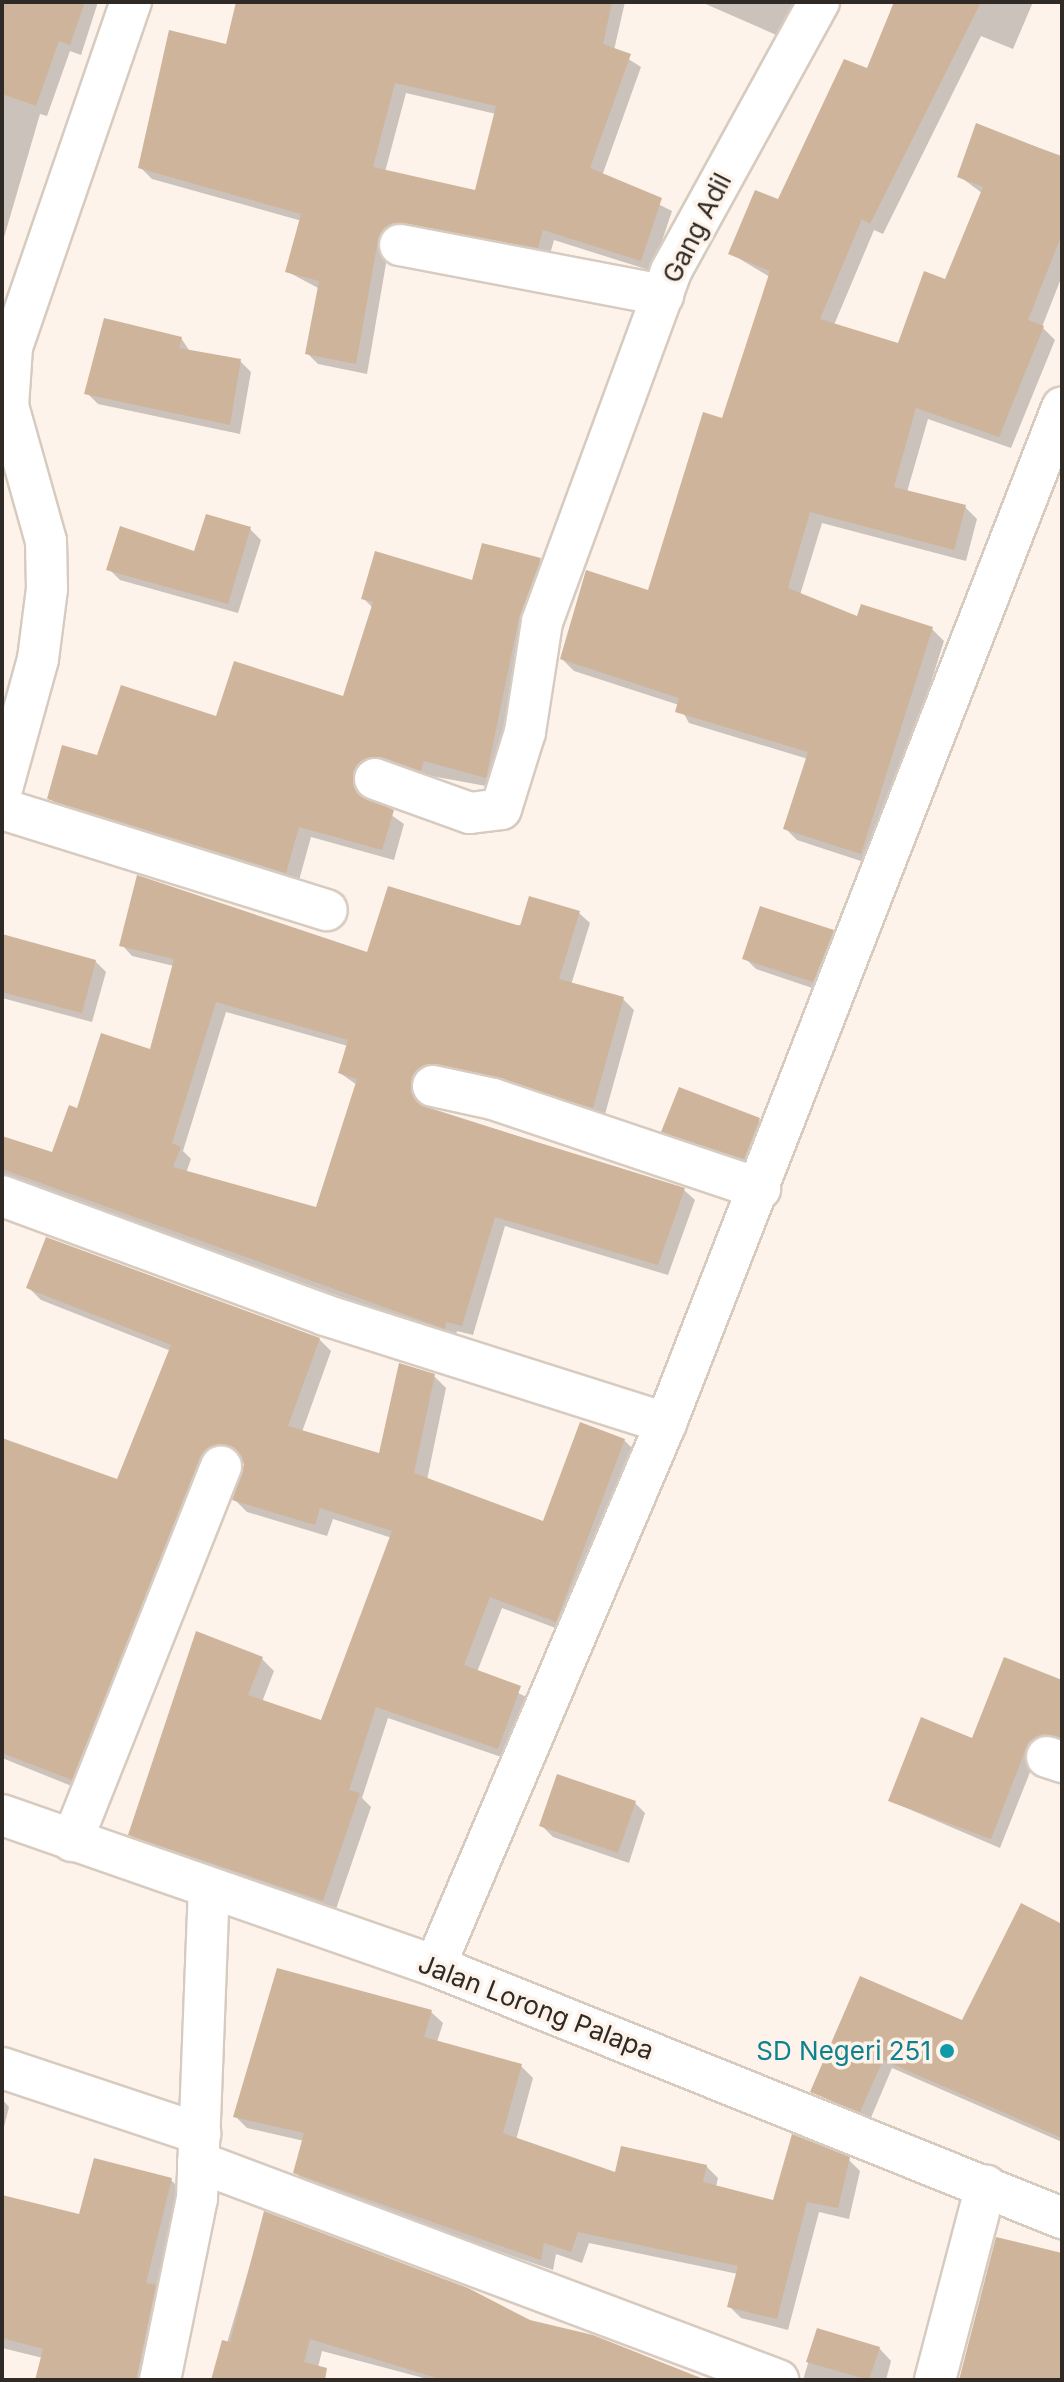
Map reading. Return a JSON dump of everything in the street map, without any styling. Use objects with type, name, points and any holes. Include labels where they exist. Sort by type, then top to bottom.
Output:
[{"type":"street","points":[[2,789],[38,659],[47,589],[46,541],[8,406],[12,347],[131,2]]},
{"type":"street","name":"Gang Adil","points":[[375,779],[470,813],[501,809],[525,732],[542,622],[589,512],[663,295],[819,2]]},
{"type":"street","points":[[400,245],[663,295]]},
{"type":"street","points":[[435,1966],[666,1423],[760,1189],[1062,408]]},
{"type":"street","points":[[2,809],[327,910]]},
{"type":"street","points":[[433,1086],[493,1099],[760,1189]]},
{"type":"street","points":[[2,1196],[325,1315],[666,1423]]},
{"type":"street","points":[[72,1841],[221,1467]]},
{"type":"street","name":"Jalan Lorong Palapa","points":[[2,1815],[435,1966],[1062,2218]]},
{"type":"street","points":[[160,2380],[199,2148],[209,1888]]},
{"type":"street","points":[[2,2068],[778,2380]]},
{"type":"street","points":[[935,2380],[986,2186]]},
{"type":"building","points":[[2,2],[85,2],[70,45],[59,41],[36,106],[2,94]]},
{"type":"building","points":[[236,2],[612,2],[603,44],[631,54],[590,168],[662,198],[641,261],[543,230],[538,248],[393,223],[378,240],[356,364],[305,354],[319,281],[285,272],[301,214],[138,168],[169,30],[226,44]],"holes":[[[395,83],[496,106],[475,190],[373,167]]]},
{"type":"building","points":[[894,2],[981,2],[870,224],[862,219],[820,319],[898,343],[924,271],[945,279],[983,187],[957,177],[976,123],[1062,157],[1062,234],[1028,320],[1044,326],[999,437],[916,408],[894,487],[966,505],[954,550],[810,512],[788,588],[857,616],[861,604],[933,627],[861,854],[783,829],[808,752],[675,712],[679,698],[560,659],[586,570],[648,590],[703,412],[722,418],[770,271],[728,254],[755,190],[778,199],[844,59],[867,68]]},
{"type":"building","points":[[104,318],[182,337],[179,348],[241,359],[230,425],[84,394]]},
{"type":"building","points":[[206,514],[251,527],[228,604],[106,570],[120,526],[194,551]]},
{"type":"building","points":[[482,543],[541,558],[519,618],[486,778],[424,761],[421,771],[382,757],[361,761],[353,772],[357,793],[394,810],[382,850],[299,827],[286,873],[47,799],[62,745],[97,755],[121,685],[216,716],[234,661],[343,696],[373,602],[361,599],[375,551],[472,580]]},
{"type":"building","points":[[137,875],[367,952],[388,886],[520,926],[529,896],[580,911],[559,979],[624,997],[593,1108],[438,1064],[417,1070],[411,1092],[428,1108],[685,1188],[658,1265],[495,1217],[462,1326],[446,1322],[445,1329],[2,1169],[2,1136],[52,1152],[69,1105],[77,1108],[101,1033],[150,1049],[174,959],[119,946]],"holes":[[[216,1002],[348,1040],[338,1073],[357,1079],[316,1207],[173,1167],[181,1147],[172,1143]]]},
{"type":"building","points":[[760,906],[834,930],[813,982],[742,959]]},
{"type":"building","points":[[2,934],[96,960],[82,1013],[2,992]]},
{"type":"building","points":[[679,1087],[760,1118],[744,1159],[661,1132]]},
{"type":"building","points":[[46,1237],[320,1338],[288,1426],[379,1453],[399,1363],[435,1374],[414,1473],[543,1521],[580,1422],[625,1439],[556,1622],[490,1597],[464,1665],[521,1686],[498,1749],[376,1707],[349,1790],[360,1793],[323,1901],[128,1835],[196,1631],[263,1657],[248,1695],[321,1720],[392,1531],[320,1508],[315,1525],[232,1500],[244,1464],[230,1446],[217,1444],[200,1458],[72,1780],[2,1753],[2,1438],[117,1479],[171,1345],[26,1288]]},
{"type":"building","points":[[1004,1657],[1062,1680],[1062,1738],[1043,1734],[1028,1743],[991,1839],[888,1801],[921,1717],[972,1738]]},
{"type":"building","points":[[557,1774],[636,1801],[618,1853],[539,1826]]},
{"type":"building","points":[[1021,1903],[1062,1924],[1062,2138],[883,2060],[860,2112],[810,2092],[860,1976],[962,2020]]},
{"type":"building","points":[[277,1968],[432,2010],[424,2037],[522,2064],[503,2133],[615,2172],[621,2146],[707,2165],[703,2182],[773,2200],[792,2134],[850,2157],[838,2208],[807,2202],[777,2319],[727,2307],[738,2266],[578,2232],[571,2252],[544,2243],[541,2260],[293,2173],[304,2133],[233,2117]]},
{"type":"building","points":[[94,2158],[172,2178],[146,2283],[156,2285],[136,2380],[35,2380],[43,2349],[2,2338],[2,2195],[79,2214]]},
{"type":"building","points":[[264,2211],[468,2288],[530,2320],[593,2335],[706,2380],[443,2380],[310,2339],[304,2362],[327,2368],[325,2380],[211,2380],[222,2340],[230,2342]]},
{"type":"building","points":[[996,2237],[1062,2253],[1062,2380],[959,2380]]},
{"type":"building","points":[[817,2328],[880,2347],[869,2380],[806,2362]]},
{"type":"place","name":"SD Negeri 251","points":[[947,2051]]}]
